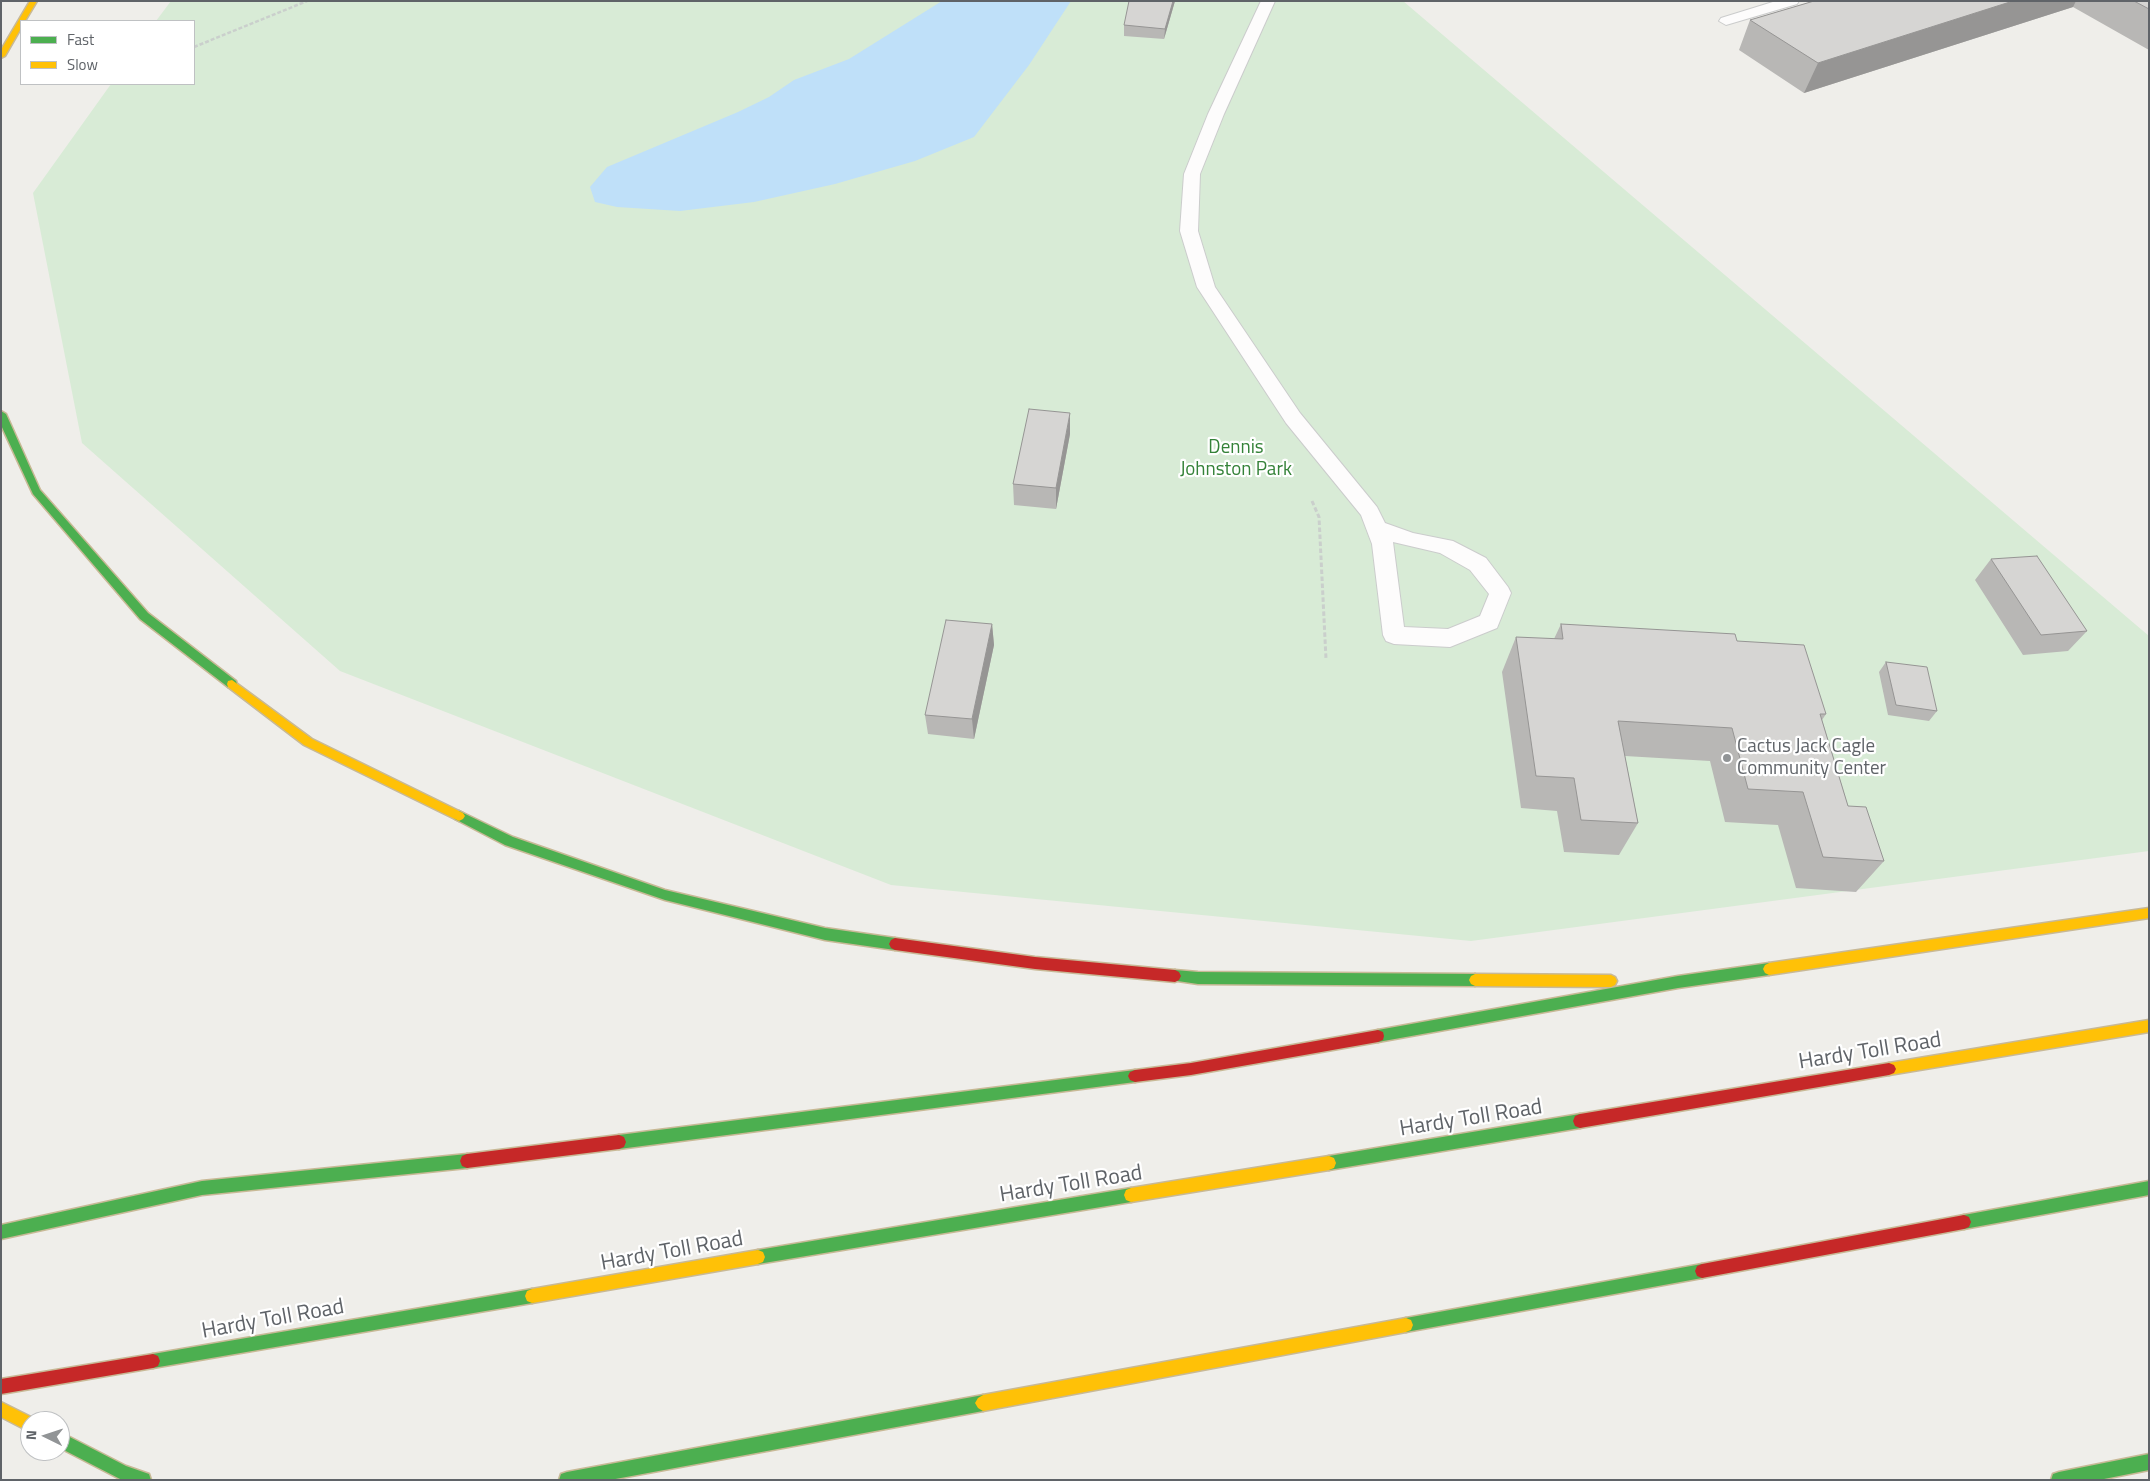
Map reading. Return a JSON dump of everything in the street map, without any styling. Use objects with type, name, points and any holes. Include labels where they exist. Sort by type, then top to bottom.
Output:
[{"type":"highway","points":[[23,20],[34,1]]},
{"type":"highway","points":[[1,56],[20,25]]},
{"type":"highway","points":[[1,414],[36,492],[144,616],[308,742],[510,840],[665,895],[825,934],[1035,963],[1198,978],[1678,982]]},
{"type":"highway","points":[[1,1232],[202,1188],[513,1156],[1191,1069],[1678,982],[2149,913]]},
{"type":"highway","name":"Hardy Toll Road","points":[[1,1387],[731,1262],[2149,1026]]},
{"type":"highway","points":[[567,1480],[2149,1188]]},
{"type":"highway","points":[[1,1408],[20,1418]]},
{"type":"highway","points":[[70,1445],[122,1472],[143,1480]]},
{"type":"highway","points":[[2059,1480],[2149,1462]]},
{"type":"lane","points":[[1268,1],[1216,114],[1192,174],[1189,231],[1206,287],[1293,418],[1370,512],[1383,544],[1394,635],[1450,638],[1488,622],[1500,593],[1478,564],[1446,546],[1411,540],[1377,528]]},
{"type":"lane","points":[[1726,21],[1792,1]]},
{"type":"path","points":[[195,47],[308,1]]},
{"type":"green space","name":"Dennis Johnston Park","points":[[171,1],[1403,1],[2149,636],[2149,851],[1471,941],[891,885],[340,671],[82,443],[33,193],[110,85],[195,85],[195,20],[157,20]]},
{"type":"water","points":[[942,1],[1071,1],[1029,65],[974,137],[915,161],[835,184],[754,202],[680,211],[617,207],[595,202],[590,187],[607,167],[738,112],[769,97],[794,80],[849,59]]},
{"type":"building","points":[[1129,1],[1173,1],[1165,29],[1124,25]]},
{"type":"building","points":[[1814,1],[2013,1],[1818,63],[1750,20]]},
{"type":"building","points":[[2134,1],[2149,1],[2149,9]]},
{"type":"building","points":[[1029,409],[1070,413],[1056,488],[1013,484]]},
{"type":"building","points":[[2037,556],[2087,631],[2041,635],[1991,559]]},
{"type":"building","points":[[946,620],[992,624],[972,719],[925,715]]},
{"type":"building","points":[[1561,624],[1735,634],[1737,641],[1804,645],[1826,714],[1820,714],[1848,806],[1866,807],[1884,861],[1823,857],[1803,792],[1748,789],[1732,728],[1618,721],[1638,823],[1581,820],[1574,778],[1536,776],[1516,637],[1563,639]]},
{"type":"building","points":[[1886,662],[1927,667],[1937,711],[1896,705]]},
{"type":"traffic: fast","points":[[1,414],[36,492],[144,616],[232,684]]},
{"type":"traffic: fast","points":[[459,816],[509,841],[665,895],[825,934],[895,944]]},
{"type":"traffic: fast","points":[[1378,1036],[1678,982],[1769,969]]},
{"type":"traffic: fast","points":[[1175,976],[1198,978],[1475,980]]},
{"type":"traffic: fast","points":[[619,1142],[1135,1076]]},
{"type":"traffic: fast","points":[[1329,1163],[1580,1121]]},
{"type":"traffic: fast","points":[[1,1232],[202,1188],[467,1161]]},
{"type":"traffic: fast","points":[[1964,1222],[2149,1188]]},
{"type":"traffic: fast","points":[[758,1257],[1131,1195]]},
{"type":"traffic: fast","points":[[1406,1325],[1702,1271]]},
{"type":"traffic: fast","points":[[153,1361],[532,1296]]},
{"type":"traffic: fast","points":[[567,1480],[983,1403]]},
{"type":"traffic: fast","points":[[70,1445],[122,1472],[143,1480]]},
{"type":"traffic: fast","points":[[2059,1480],[2149,1462]]},
{"type":"traffic: slow","points":[[23,20],[34,1]]},
{"type":"traffic: slow","points":[[1,56],[20,25]]},
{"type":"traffic: slow","points":[[232,684],[308,742],[459,816]]},
{"type":"traffic: slow","points":[[1769,969],[2149,913]]},
{"type":"traffic: slow","points":[[1475,980],[1611,981]]},
{"type":"traffic: slow","points":[[1889,1069],[2149,1026]]},
{"type":"traffic: slow","points":[[1131,1195],[1329,1163]]},
{"type":"traffic: slow","points":[[532,1296],[758,1257]]},
{"type":"traffic: slow","points":[[983,1403],[1406,1325]]},
{"type":"traffic: slow","points":[[1,1409],[20,1419]]},
{"type":"traffic: jam","points":[[895,944],[1035,963],[1175,976]]},
{"type":"traffic: jam","points":[[1135,1076],[1191,1069],[1378,1036]]},
{"type":"traffic: jam","points":[[1580,1121],[1889,1069]]},
{"type":"traffic: jam","points":[[467,1161],[619,1142]]},
{"type":"traffic: jam","points":[[1702,1271],[1964,1222]]},
{"type":"traffic: jam","points":[[1,1387],[153,1361]]},
{"type":"place","name":"Cactus Jack Cagle Community Center","points":[[1727,758]]}]
